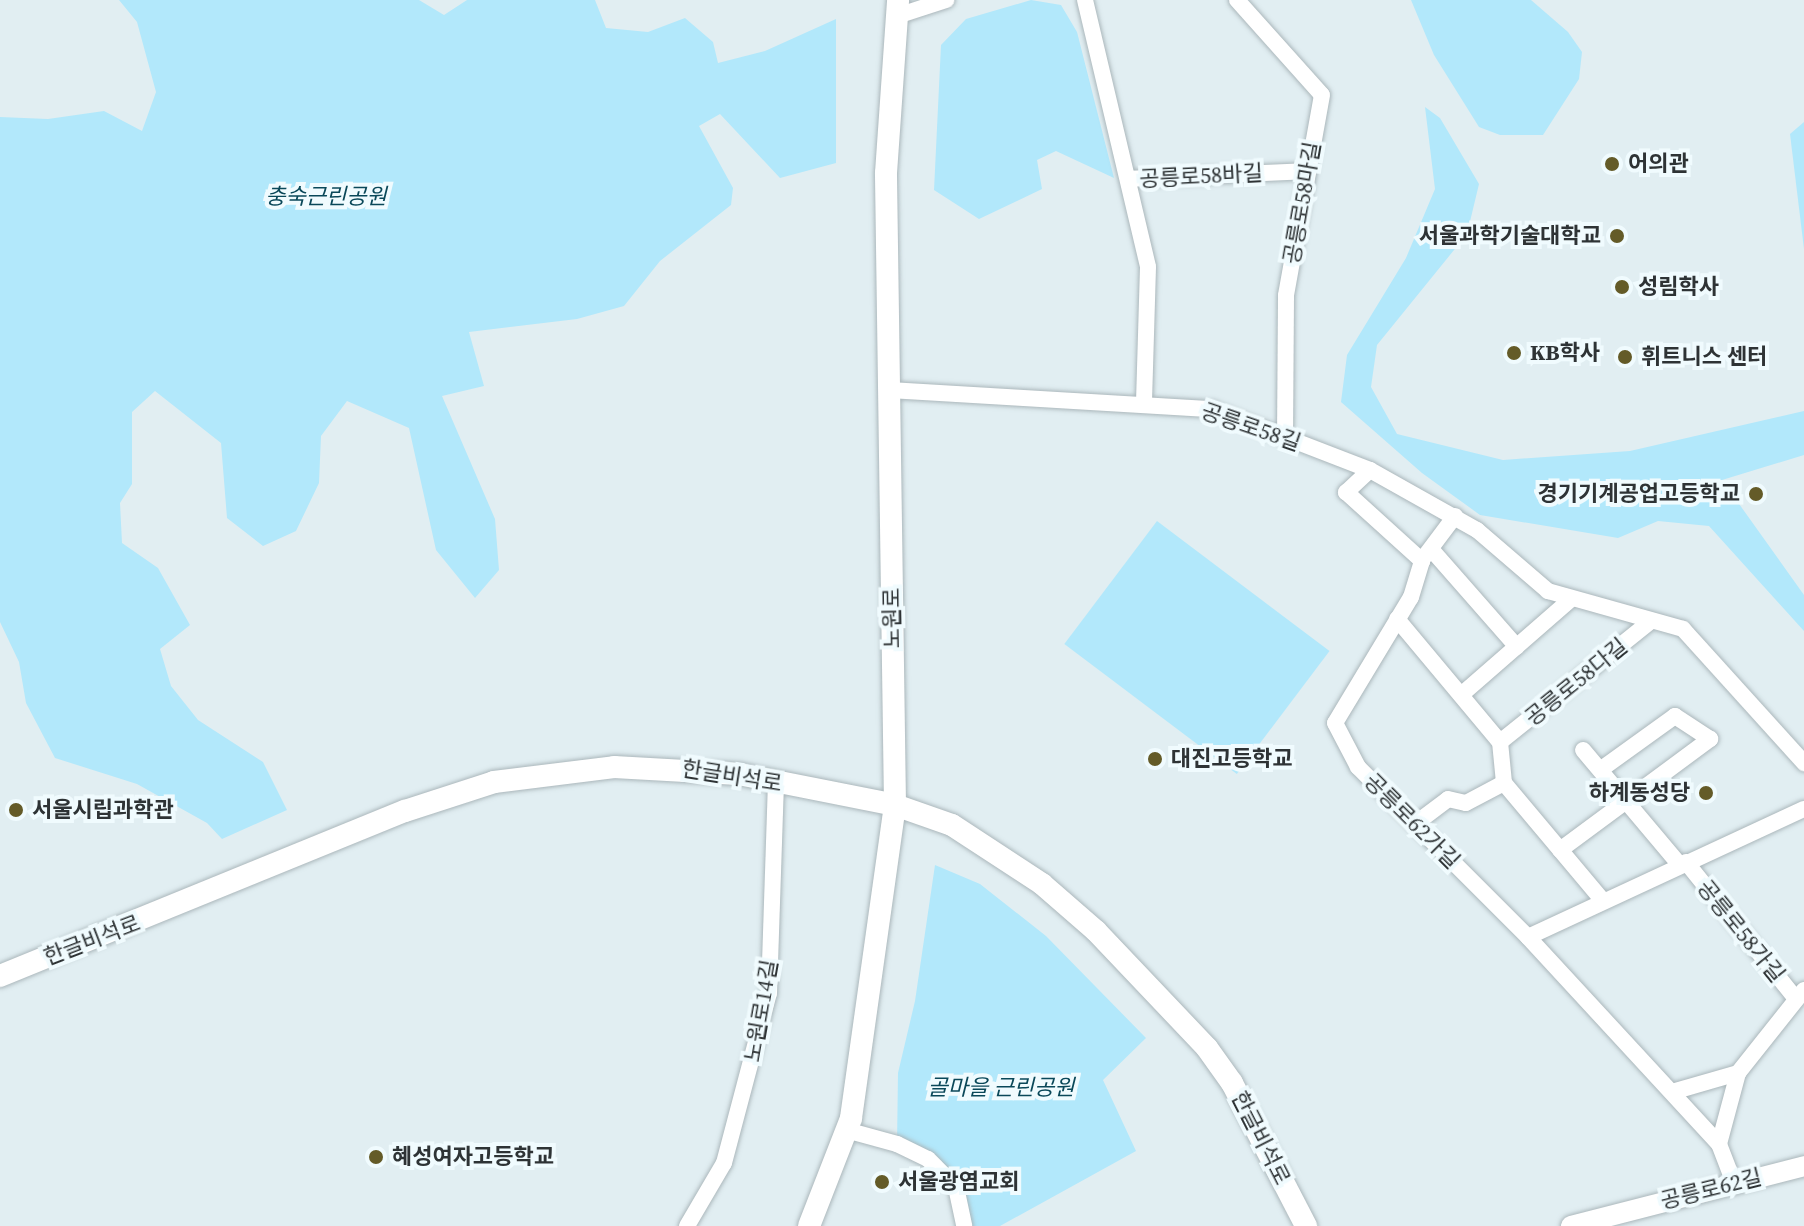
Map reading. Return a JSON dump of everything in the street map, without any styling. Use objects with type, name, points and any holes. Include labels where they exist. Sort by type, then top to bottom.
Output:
[{"type":"main road","name":"노원로","points":[[809,1226],[846,1130],[895,805],[886,173],[898,8]]},
{"type":"main road","name":"한글비석로","points":[[0,976],[405,811],[494,782],[579,768],[647,766],[715,770],[895,805],[952,825],[995,850],[1085,921],[1134,969],[1232,1083],[1306,1226]]},
{"type":"street","points":[[898,8],[946,0]]},
{"type":"street","points":[[1085,0],[1128,179]]},
{"type":"street","name":"공릉로58마길","points":[[1237,0],[1322,95],[1286,296],[1285,438]]},
{"type":"street","name":"공릉로58바길","points":[[1144,403],[1148,267],[1128,179],[1308,171]]},
{"type":"street","name":"공릉로58길","points":[[889,390],[1212,409],[1370,470],[1455,516],[1548,591],[1570,600],[1683,629],[1804,763]]},
{"type":"street","points":[[1370,470],[1346,492],[1426,555],[1517,647]]},
{"type":"street","name":"공릉로62가길","points":[[1455,516],[1426,555],[1397,619],[1335,723],[1358,767],[1528,937],[1719,1144],[1734,1183]]},
{"type":"street","points":[[1461,695],[1570,600]]},
{"type":"street","points":[[1397,619],[1500,742],[1504,783],[1603,901]]},
{"type":"street","name":"공릉로58다길","points":[[1500,742],[1651,621]]},
{"type":"street","points":[[1560,850],[1628,804],[1710,739],[1675,716],[1600,770]]},
{"type":"street","name":"공릉로58가길","points":[[1583,750],[1800,995],[1738,1073]]},
{"type":"street","name":"노원로14길","points":[[687,1226],[724,1163],[769,993],[776,782]]},
{"type":"street","points":[[1415,824],[1448,799],[1466,803],[1504,783]]},
{"type":"street","points":[[1528,937],[1804,809]]},
{"type":"street","points":[[1672,1092],[1738,1073]]},
{"type":"street","points":[[1719,1144],[1738,1073]]},
{"type":"street","points":[[846,1130],[897,1144],[928,1159],[956,1187],[964,1226]]},
{"type":"street","name":"공릉로62길","points":[[1571,1226],[1804,1166]]},
{"type":"green space","name":"충숙근린공원","points":[[119,0],[419,0],[444,15],[467,0],[595,0],[606,28],[648,32],[685,18],[713,42],[718,63],[765,51],[836,19],[836,163],[780,178],[720,114],[699,126],[733,188],[731,205],[660,261],[624,306],[577,319],[469,332],[484,386],[442,396],[495,519],[499,570],[475,598],[436,550],[409,428],[347,401],[321,436],[319,483],[296,531],[263,546],[227,518],[221,443],[155,391],[132,412],[132,484],[120,503],[122,543],[158,568],[190,625],[160,649],[171,686],[198,720],[263,762],[287,810],[222,839],[207,823],[137,784],[55,758],[26,703],[19,662],[0,622],[0,117],[48,119],[104,111],[142,131],[156,92],[137,22]]},
{"type":"green space","points":[[1031,0],[1061,5],[1077,32],[1114,178],[1056,151],[1037,160],[1042,189],[979,219],[934,190],[941,45],[966,19]]},
{"type":"green space","points":[[1411,0],[1531,0],[1568,32],[1582,52],[1579,79],[1543,135],[1500,135],[1479,127],[1434,55]]},
{"type":"green space","points":[[1425,107],[1440,118],[1479,184],[1467,234],[1377,345],[1371,387],[1397,434],[1503,460],[1630,451],[1804,411],[1804,455],[1722,480],[1804,595],[1804,631],[1709,526],[1658,521],[1618,538],[1480,515],[1422,473],[1341,402],[1347,355],[1406,258],[1435,189]]},
{"type":"green space","points":[[1804,122],[1804,249],[1790,134]]},
{"type":"green space","points":[[1157,521],[1330,651],[1237,774],[1064,644]]},
{"type":"green space","name":"골마을 근린공원","points":[[935,865],[980,884],[1046,936],[1146,1038],[1103,1080],[1136,1151],[1000,1226],[962,1226],[956,1187],[897,1144],[898,1073],[915,1001]]},
{"type":"place","name":"어의관","points":[[1612,164]]},
{"type":"place","name":"서울과학기술대학교","points":[[1617,236]]},
{"type":"place","name":"성림학사","points":[[1622,287]]},
{"type":"place","name":"KB학사","points":[[1514,353]]},
{"type":"place","name":"휘트니스 센터","points":[[1625,357]]},
{"type":"place","name":"경기기계공업고등학교","points":[[1756,494]]},
{"type":"place","name":"대진고등학교","points":[[1155,759]]},
{"type":"place","name":"하계동성당","points":[[1706,793]]},
{"type":"place","name":"서울시립과학관","points":[[16,810]]},
{"type":"place","name":"혜성여자고등학교","points":[[376,1157]]},
{"type":"place","name":"서울광염교회","points":[[882,1182]]}]
